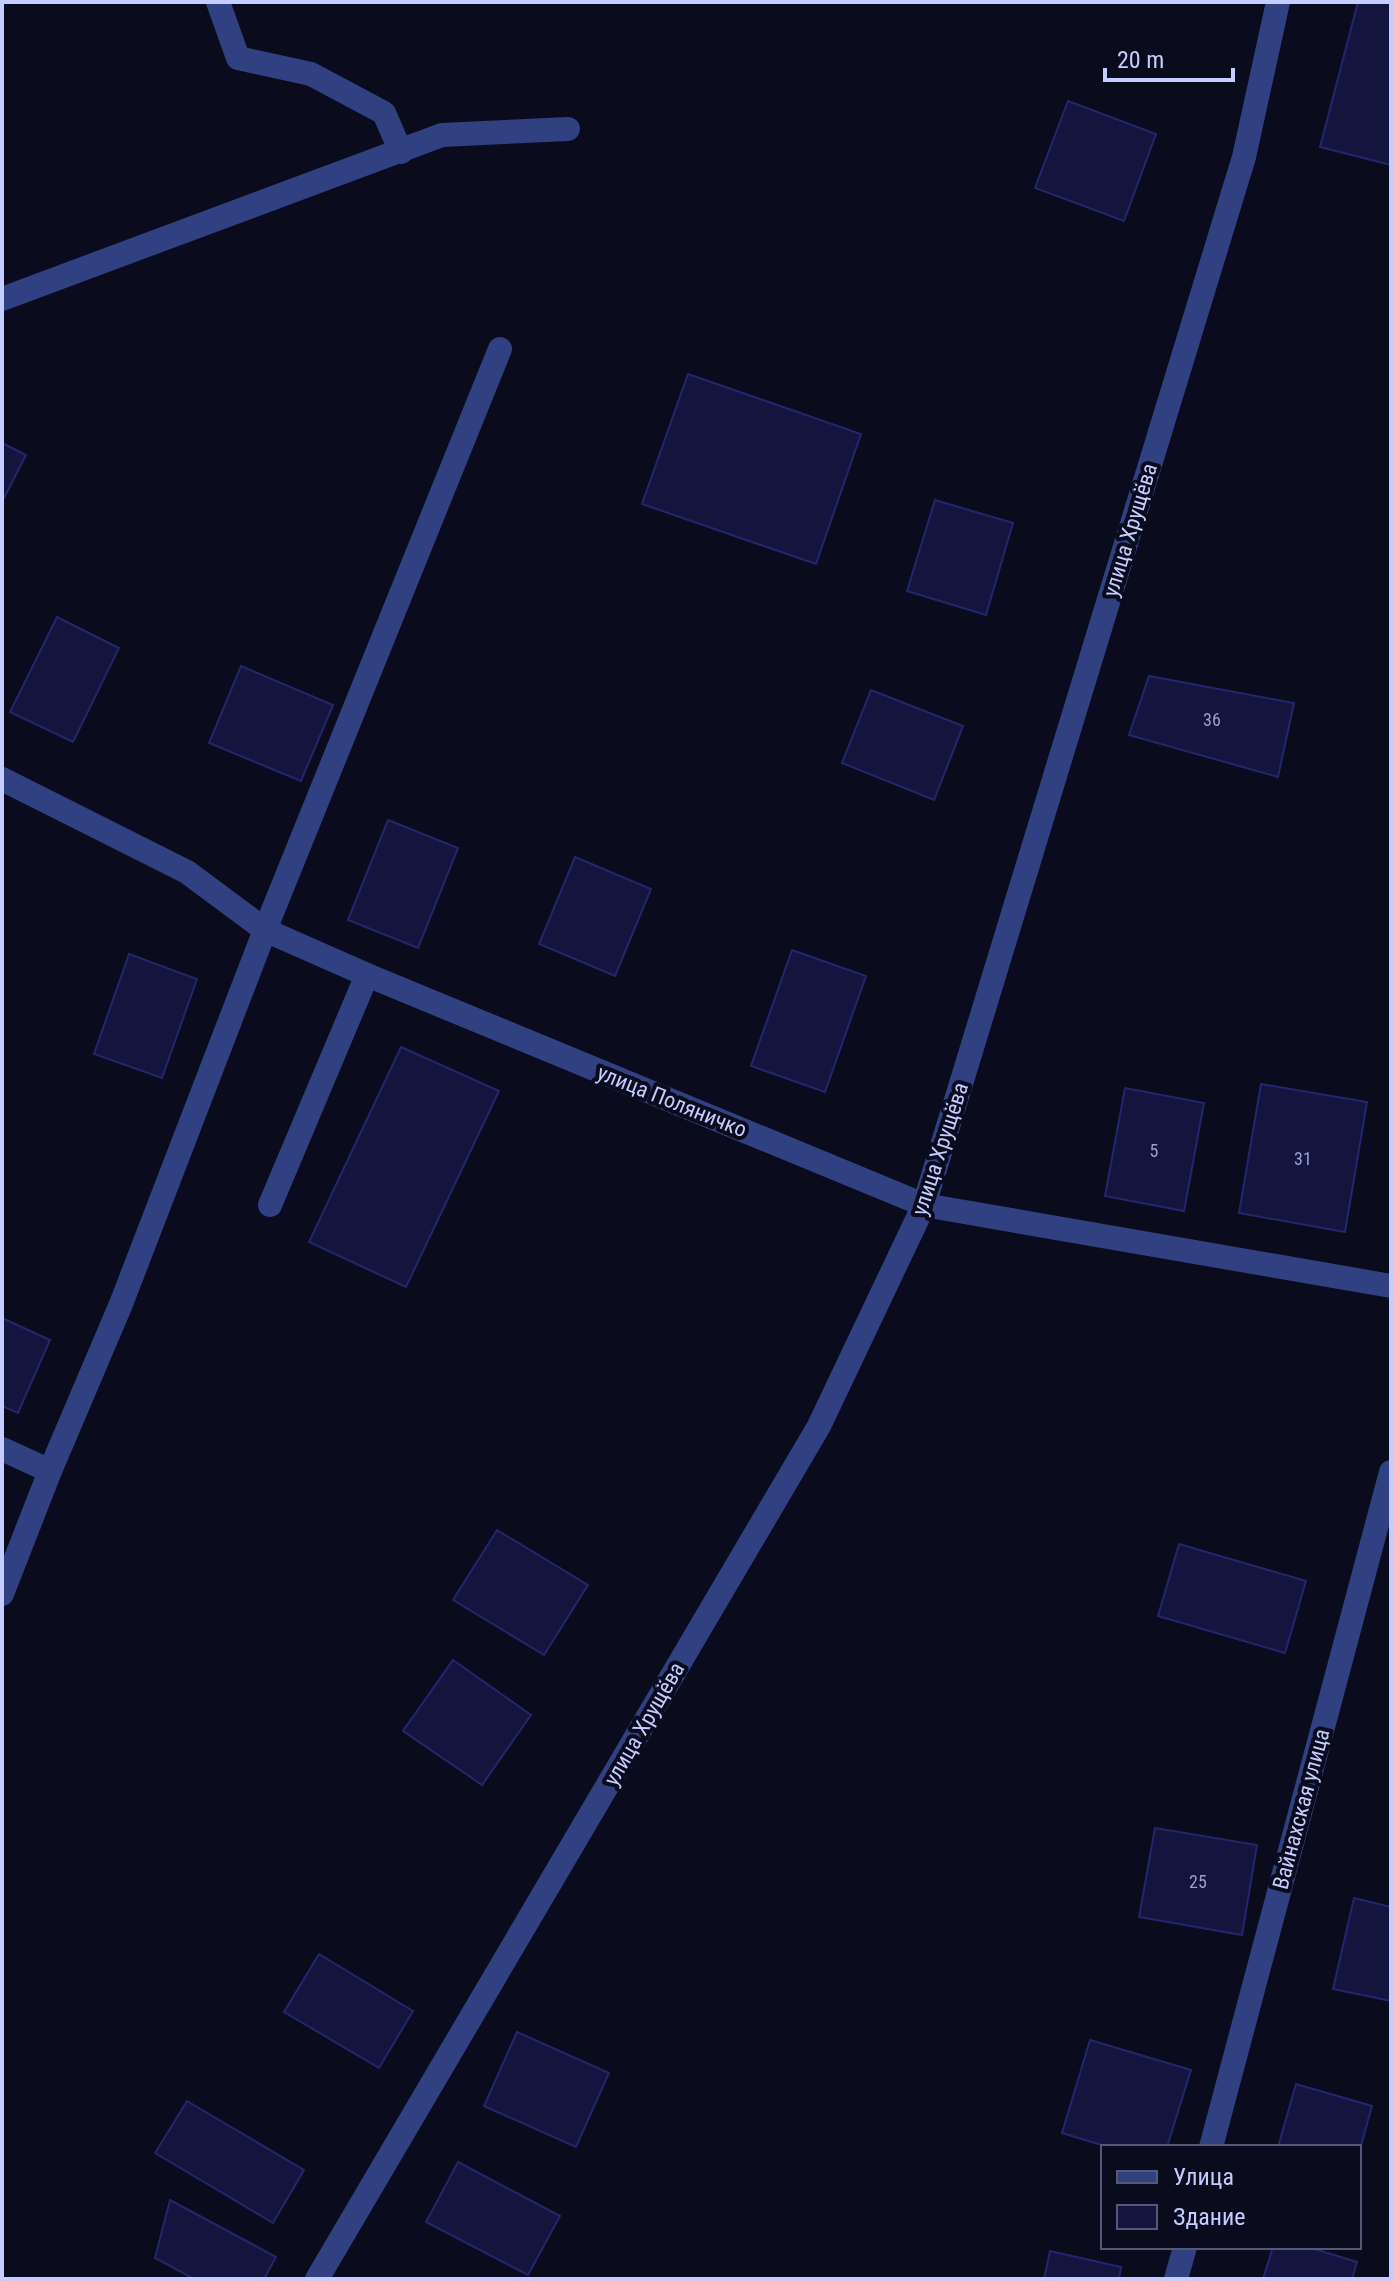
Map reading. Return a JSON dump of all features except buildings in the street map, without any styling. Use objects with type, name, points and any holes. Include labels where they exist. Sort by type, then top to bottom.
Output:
[{"type":"street","points":[[218,2],[238,58],[311,74],[384,113],[401,152]]},
{"type":"street","name":"улица Хрущёва","points":[[317,2279],[819,1426],[924,1205],[1244,157],[1278,2]]},
{"type":"street","points":[[2,299],[442,135],[568,129]]},
{"type":"street","points":[[2,1594],[121,1304],[265,930],[500,349]]},
{"type":"street","name":"улица Поляничко","points":[[2,779],[187,872],[265,930],[924,1205],[1391,1286]]},
{"type":"street","points":[[270,1205],[367,975]]},
{"type":"street","points":[[2,1449],[50,1471]]},
{"type":"street","name":"Вайнахская улица","points":[[1212,2145],[1391,1472]]},
{"type":"street","points":[[1176,2279],[1184,2249]]}]
